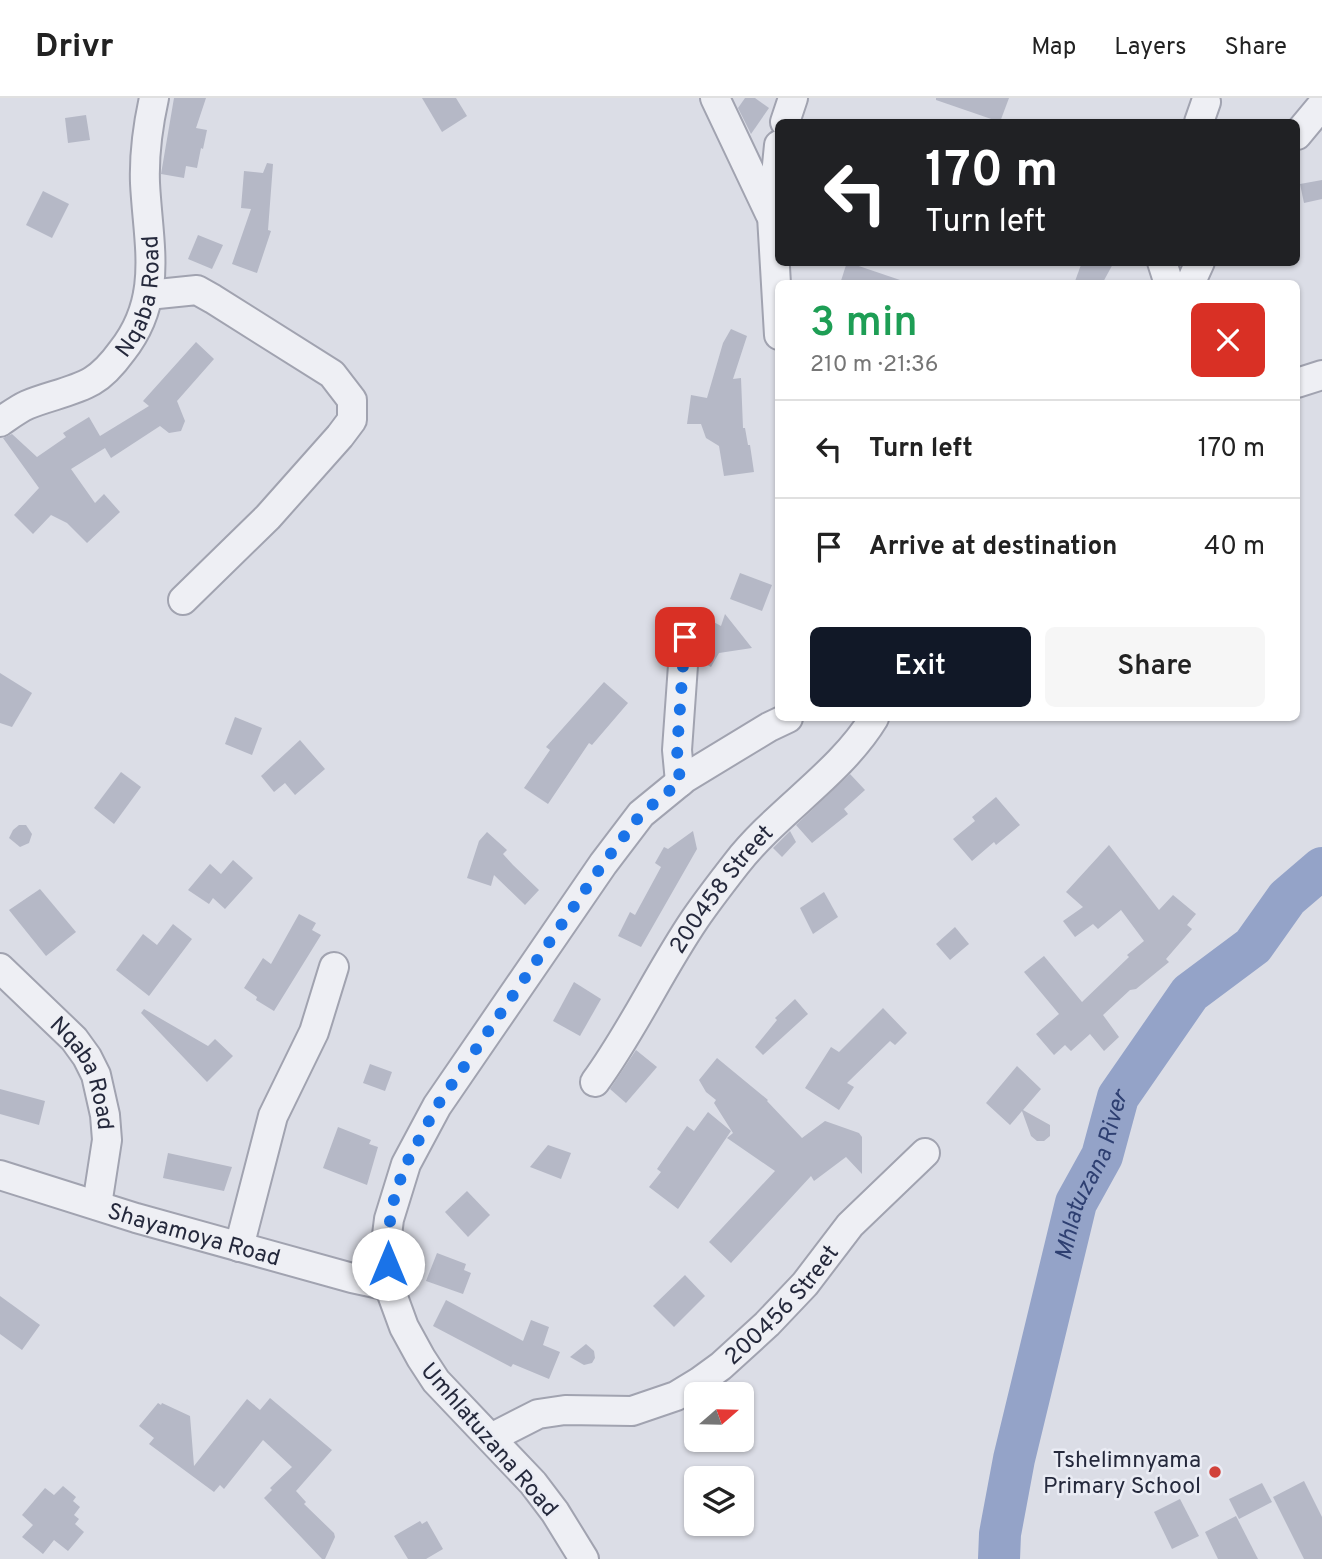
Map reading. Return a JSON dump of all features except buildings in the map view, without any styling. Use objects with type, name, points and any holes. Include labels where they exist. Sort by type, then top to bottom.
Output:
[{"type":"street","name":"Nqaba Road","points":[[0,422],[25,405],[92,381],[114,363],[133,338],[148,295],[152,249],[145,183],[153,98]]},
{"type":"street","points":[[715,98],[772,216]]},
{"type":"street","points":[[786,119],[793,98]]},
{"type":"street","points":[[1300,131],[1322,105]]},
{"type":"street","points":[[775,186],[772,216],[776,280]]},
{"type":"street","points":[[148,295],[197,290],[332,374],[352,400],[352,420],[340,436],[268,517],[183,600]]},
{"type":"street","points":[[1300,382],[1322,375]]},
{"type":"street","points":[[680,782],[677,750],[685,637]]},
{"type":"street","name":"Umhlatuzana Road","points":[[584,1559],[555,1512],[533,1483],[436,1381],[404,1327],[389,1286],[386,1243],[395,1194],[406,1164],[437,1106],[603,864],[641,814],[680,782],[782,721]]},
{"type":"street","name":"200458 Street","points":[[595,1082],[627,1036],[695,919],[738,861],[818,783],[862,737],[872,721]]},
{"type":"street","points":[[239,1247],[273,1116],[314,1032],[334,967]]},
{"type":"street","name":"Nqaba Road","points":[[0,968],[74,1039],[96,1076],[105,1115],[107,1140],[97,1205]]},
{"type":"street","name":"200456 Street","points":[[491,1438],[538,1414],[565,1410],[632,1411],[676,1396],[699,1382],[721,1366],[767,1324],[806,1284],[850,1225],[926,1153]]},
{"type":"street","name":"Shayamoya Road","points":[[0,1175],[135,1219],[389,1286]]},
{"type":"waterway","name":"Mhlatuzana River","points":[[999,1559],[1000,1534],[1014,1459],[1076,1203],[1102,1156],[1118,1097],[1190,993],[1253,946],[1287,898],[1322,868]]},
{"type":"place","name":"Tshelimnyama Primary School","points":[[1215,1472]]},
{"type":"route","points":[[388,1264],[386,1243],[395,1194],[406,1164],[437,1106],[603,864],[641,814],[680,782],[677,750],[685,637]]}]
